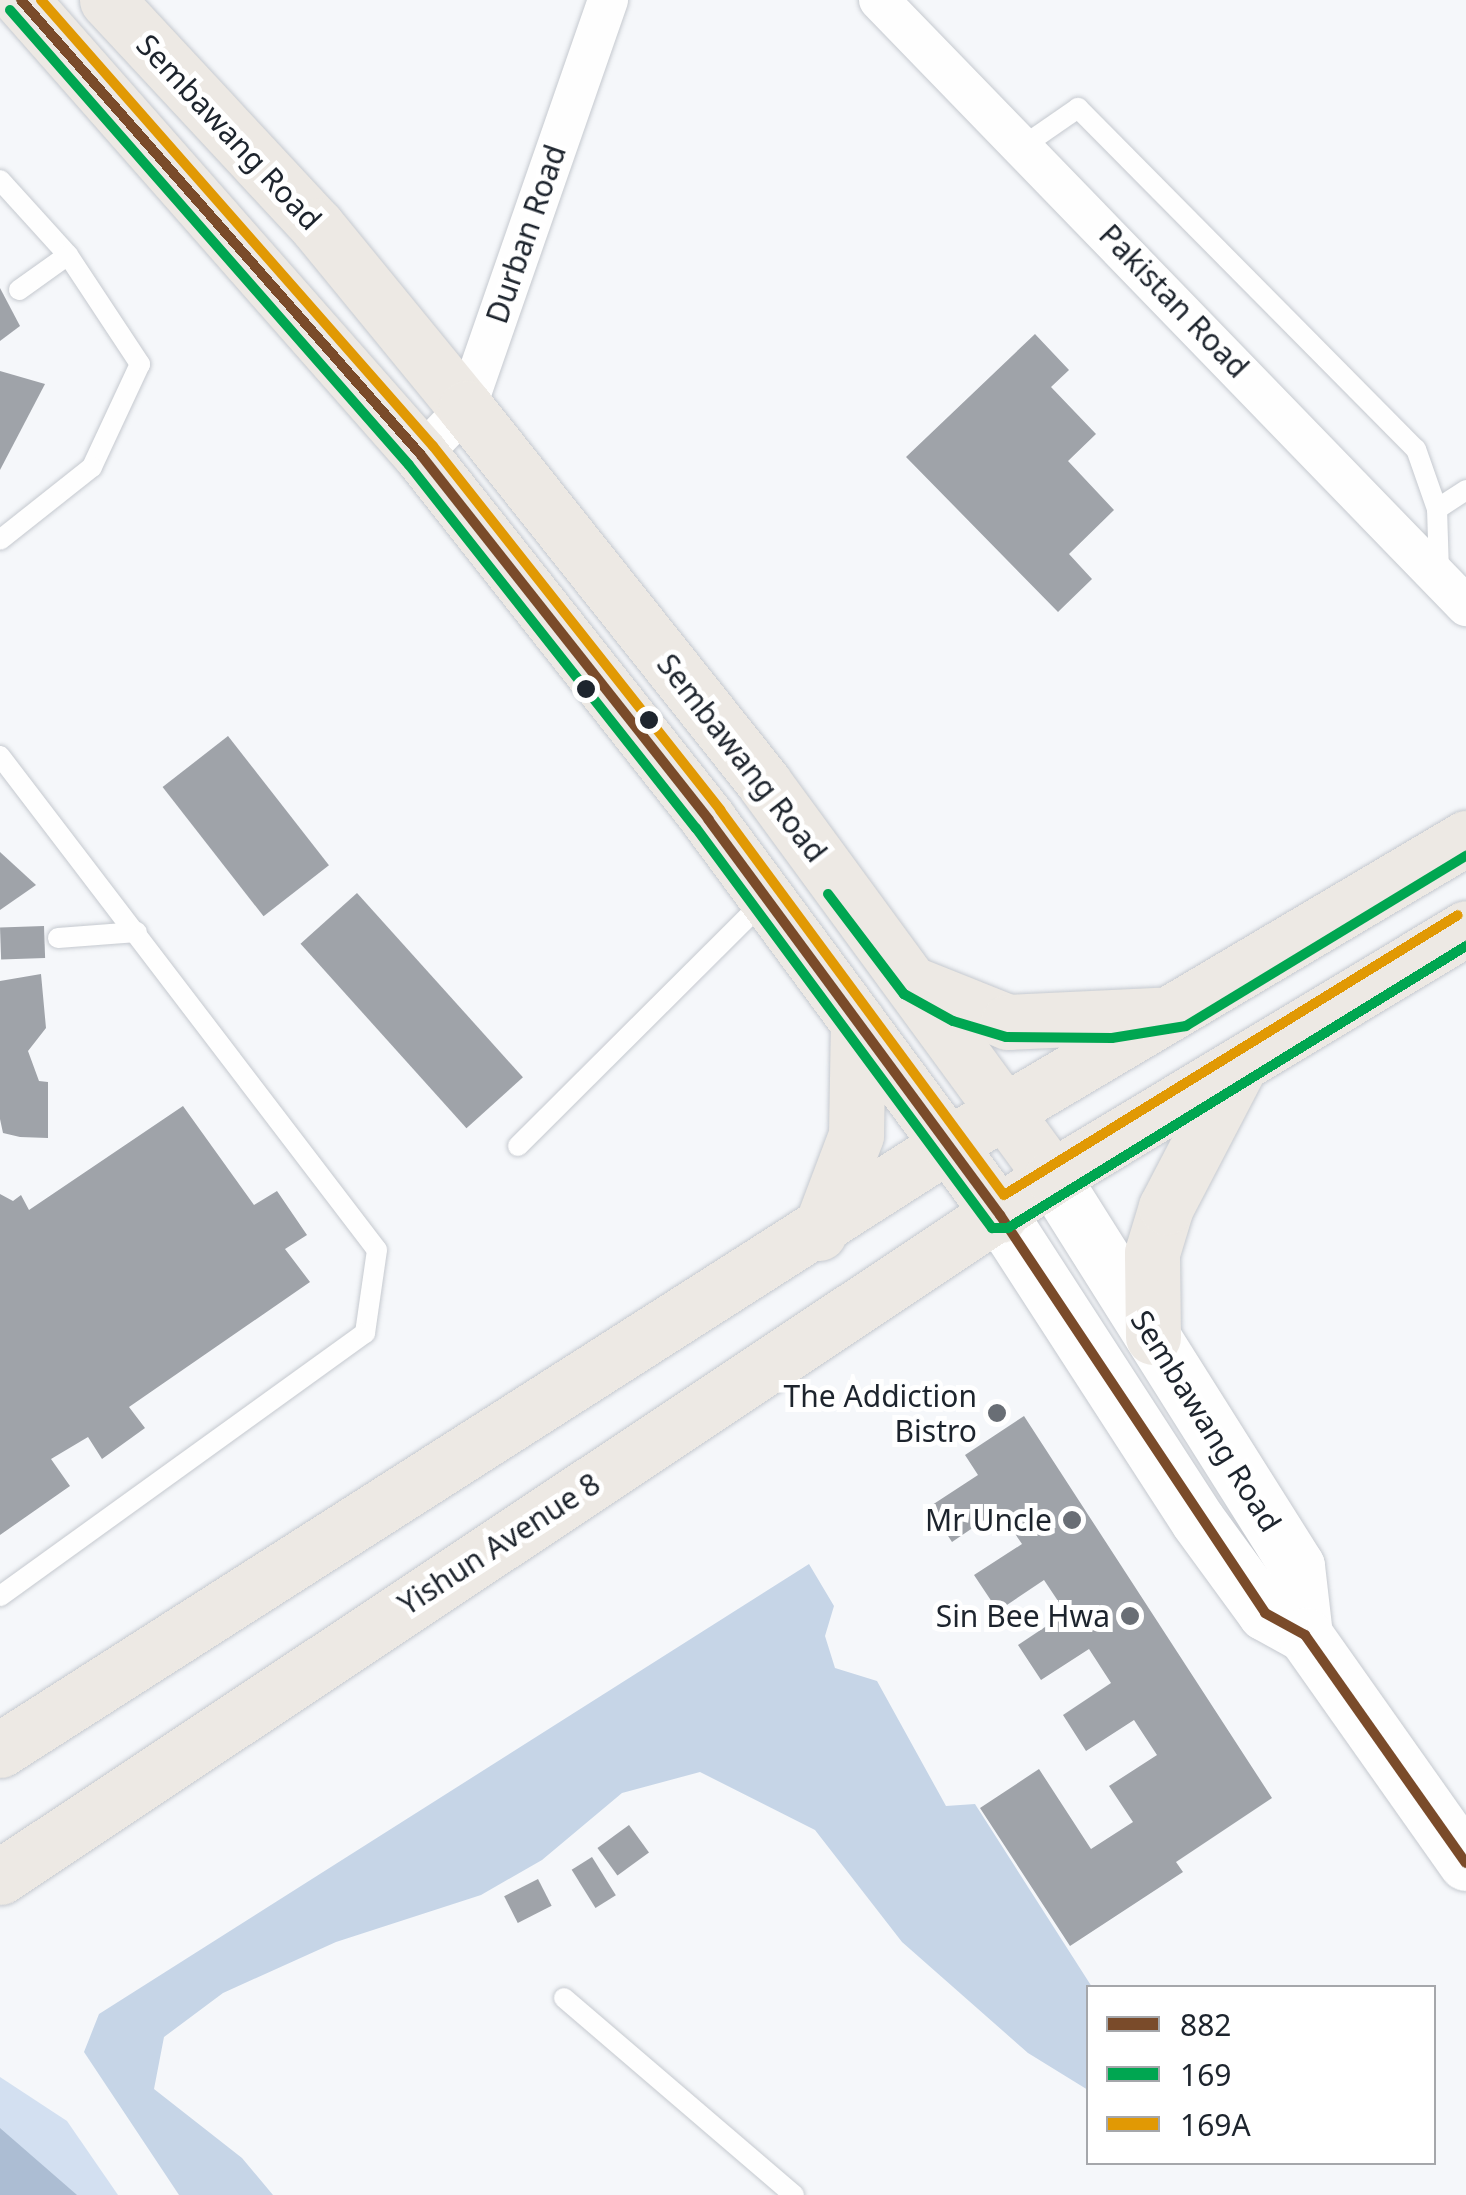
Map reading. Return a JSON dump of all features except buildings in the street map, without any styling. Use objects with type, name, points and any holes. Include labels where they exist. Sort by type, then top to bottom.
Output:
[{"type":"main road","name":"Sembawang Road","points":[[21,0],[421,455],[767,898],[1000,1215]]},
{"type":"main road","name":"Sembawang Road","points":[[107,0],[317,226],[466,408],[915,984],[1010,1110],[1052,1177]]},
{"type":"main road","points":[[0,1750],[819,1233],[949,1144],[1178,1012],[1466,838]]},
{"type":"main road","name":"Yishun Avenue 8","points":[[0,1877],[137,1780],[1000,1215],[1052,1177],[1466,928]]},
{"type":"main road","points":[[915,984],[1008,1022],[1111,1023],[1178,1012]]},
{"type":"main road","points":[[819,1233],[856,1135],[858,1022]]},
{"type":"main road","points":[[1153,1337],[1152,1253],[1166,1207],[1240,1067]]},
{"type":"street","name":"Durban Road","points":[[421,455],[466,408],[608,0]]},
{"type":"street","name":"Pakistan Road","points":[[878,0],[1440,574],[1466,606]]},
{"type":"street","name":"Sembawang Road","points":[[1052,1177],[1296,1566],[1306,1635],[1466,1863]]},
{"type":"street","name":"Sembawang Road","points":[[1000,1215],[1265,1614],[1306,1635]]},
{"type":"lane","points":[[1024,146],[1078,108],[1416,450],[1438,509],[1440,574]]},
{"type":"lane","points":[[0,180],[68,255],[140,364],[92,467],[0,540]]},
{"type":"lane","points":[[19,290],[68,255]]},
{"type":"lane","points":[[1438,509],[1466,490]]},
{"type":"lane","points":[[0,756],[376,1250],[366,1332],[0,1596]]},
{"type":"lane","points":[[518,1146],[767,898]]},
{"type":"lane","points":[[58,938],[137,932]]},
{"type":"lane","points":[[564,1998],[794,2195]]},
{"type":"shaded area","points":[[809,1564],[834,1606],[825,1636],[835,1668],[877,1681],[946,1806],[975,1804],[1091,1985],[1086,1985],[1086,2089],[1028,2053],[902,1942],[815,1830],[700,1772],[622,1793],[542,1860],[481,1895],[336,1942],[223,1993],[164,2037],[154,2089],[242,2158],[273,2195],[179,2195],[84,2052],[99,2014]]},
{"type":"shaded area","points":[[0,2077],[67,2121],[118,2195],[0,2195]]},
{"type":"shaded area","points":[[0,2128],[77,2195],[0,2195]]},
{"type":"transit line","name":"882","points":[[21,0],[421,455],[708,819],[1000,1215],[1265,1613],[1305,1635],[1466,1863]]},
{"type":"transit line","name":"169A","points":[[41,0],[433,446],[720,810],[1004,1195],[1458,915]]},
{"type":"transit line","name":"169","points":[[10,10],[409,465],[696,828],[992,1228],[1008,1228],[1466,946]]},
{"type":"transit line","name":"169","points":[[828,894],[904,994],[953,1021],[1006,1037],[1112,1038],[1186,1026],[1466,856]]},
{"type":"place","name":"The Addiction Bistro","points":[[997,1413]]},
{"type":"place","name":"Mr Uncle","points":[[1072,1520]]},
{"type":"place","name":"Sin Bee Hwa","points":[[1130,1616]]}]
